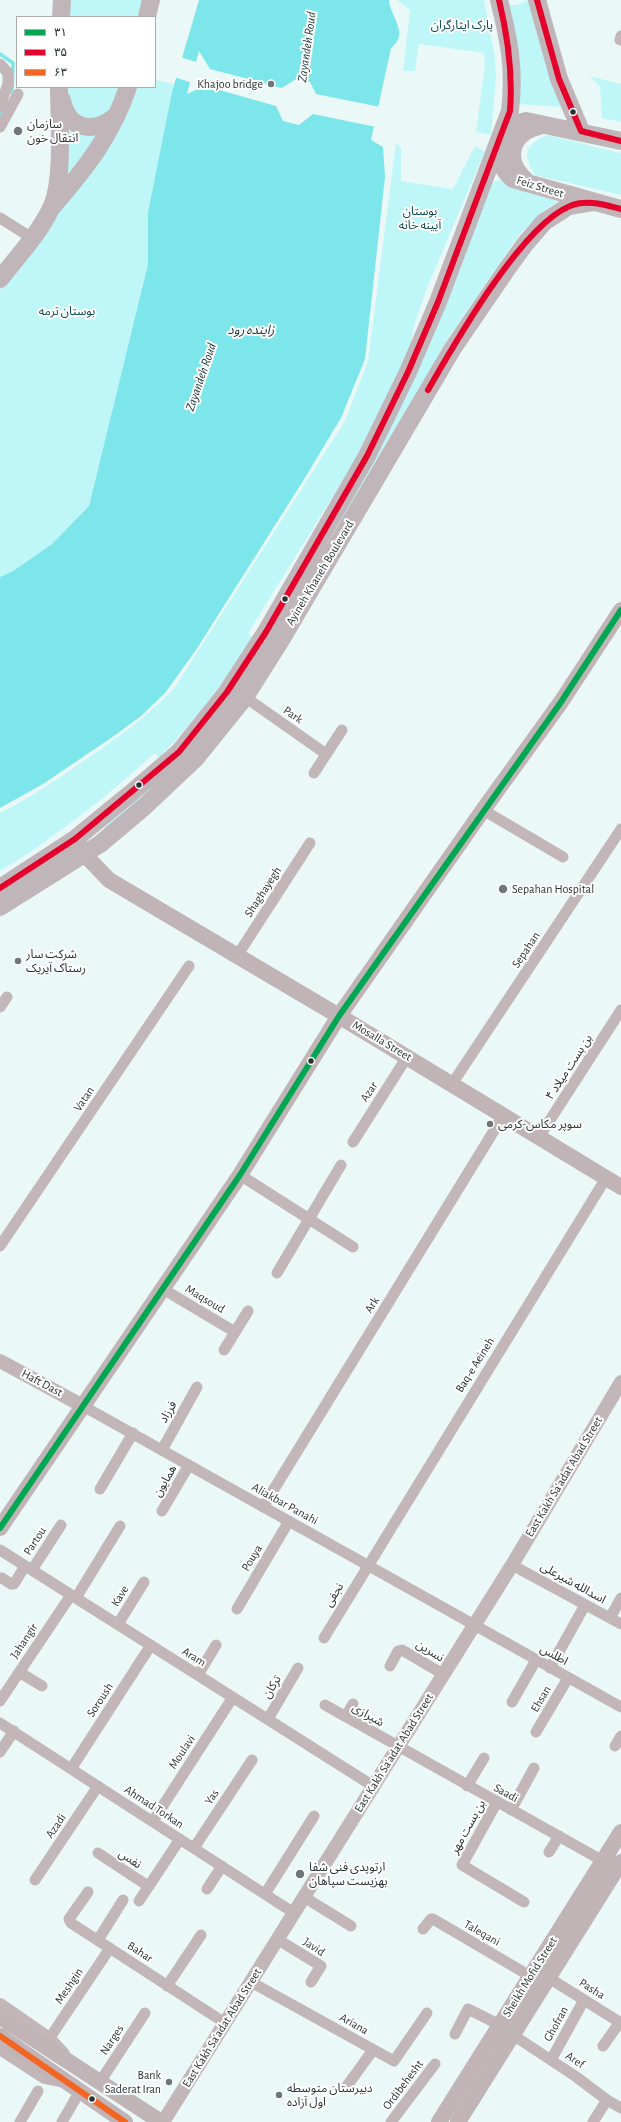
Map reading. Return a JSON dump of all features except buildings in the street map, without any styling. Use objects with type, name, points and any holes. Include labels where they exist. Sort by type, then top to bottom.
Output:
[{"type":"main road","points":[[499,0],[510,47],[513,87],[510,112],[499,144]]},
{"type":"main road","points":[[537,0],[559,79],[581,131]]},
{"type":"main road","points":[[59,88],[64,109],[74,122],[85,127],[101,126],[119,114]]},
{"type":"main road","points":[[0,279],[32,238],[50,209],[55,197],[58,169],[59,88]]},
{"type":"main road","points":[[50,209],[83,172],[119,114],[128,88]]},
{"type":"main road","points":[[499,144],[505,133],[516,124],[526,121],[581,131],[621,141]]},
{"type":"main road","points":[[531,185],[517,173],[513,164],[512,154],[514,145],[526,130],[545,124]]},
{"type":"main road","name":"Feiz Street","points":[[499,144],[498,154],[503,170],[513,179],[621,209]]},
{"type":"main road","name":"Ayineh Khaneh Boulevard","points":[[0,888],[75,839],[179,752],[227,692],[266,632],[366,456],[408,372],[438,302],[499,144]]},
{"type":"main road","name":"Ayineh Khaneh Boulevard","points":[[0,907],[85,854],[144,807],[195,759],[245,697],[453,348],[524,244],[544,222],[569,206],[593,202]]},
{"type":"main road","points":[[312,551],[328,560]]},
{"type":"main road","points":[[0,1528],[240,1175],[339,1016],[483,810],[561,702],[621,610]]},
{"type":"main road","name":"Mosalla Street","points":[[75,839],[85,854],[109,880],[339,1016],[621,1187]]},
{"type":"main road","name":"Sheikh Mofid Street","points":[[439,2122],[621,1832]]},
{"type":"main road","name":"Sheikh Mofid Street","points":[[458,2122],[620,1864]]},
{"type":"main road","points":[[0,2017],[49,2044],[100,2082],[162,2122]]},
{"type":"main road","points":[[0,2036],[125,2122]]},
{"type":"street","points":[[0,64],[8,73],[8,84],[0,106]]},
{"type":"street","points":[[0,127],[18,94]]},
{"type":"street","points":[[0,218],[32,238]]},
{"type":"street","name":"Park","points":[[245,697],[326,754]]},
{"type":"street","points":[[314,773],[342,730]]},
{"type":"street","points":[[483,810],[563,857]]},
{"type":"street","name":"Sepahan","points":[[452,1084],[621,830]]},
{"type":"street","name":"Shaghayegh","points":[[237,956],[310,843]]},
{"type":"street","name":"Vatan","points":[[0,1246],[189,966]]},
{"type":"street","points":[[0,1007],[7,998]]},
{"type":"street","name":"بن بست میلاد ۴","points":[[539,1138],[621,1010]]},
{"type":"street","name":"Azar","points":[[353,1142],[407,1057]]},
{"type":"street","name":"Ark","points":[[263,1507],[503,1116]]},
{"type":"street","points":[[278,1273],[340,1165]]},
{"type":"street","points":[[240,1175],[353,1247]]},
{"type":"street","name":"Baq-e Aeineh","points":[[367,1565],[606,1178]]},
{"type":"street","name":"Maqsoud","points":[[163,1289],[235,1332]]},
{"type":"street","points":[[224,1350],[248,1310]]},
{"type":"street","name":"Haft Dast","points":[[0,1361],[83,1406]]},
{"type":"street","name":"East Kakh Sa'adat Abad Street","points":[[162,2122],[512,1565],[621,1382]]},
{"type":"street","name":"فرزاد","points":[[162,1450],[197,1387]]},
{"type":"street","name":"Aliakbar Panahi","points":[[83,1406],[474,1625]]},
{"type":"street","points":[[100,1488],[132,1434]]},
{"type":"street","name":"همایون","points":[[162,1511],[189,1465]]},
{"type":"street","name":"Pouya","points":[[237,1609],[289,1521]]},
{"type":"street","name":"Partou","points":[[2,1578],[13,1585],[29,1568],[61,1525]]},
{"type":"street","name":"Jahangir","points":[[0,1701],[120,1526]]},
{"type":"street","name":"Aram","points":[[0,1550],[373,1786]]},
{"type":"street","name":"نجفی","points":[[324,1638],[367,1565]]},
{"type":"street","name":"اسدالله شیرعلی","points":[[512,1565],[621,1624]]},
{"type":"street","name":"Kave","points":[[118,1624],[144,1582]]},
{"type":"street","points":[[610,1618],[621,1598]]},
{"type":"street","points":[[550,1668],[586,1605]]},
{"type":"street","name":"اطلس","points":[[474,1625],[621,1707]]},
{"type":"street","name":"Soroush","points":[[71,1769],[151,1645]]},
{"type":"street","points":[[198,1675],[216,1645]]},
{"type":"street","name":"نسرین","points":[[390,1666],[398,1651],[402,1650],[443,1674]]},
{"type":"street","points":[[512,1702],[536,1660]]},
{"type":"street","name":"ترکان","points":[[268,1719],[298,1668]]},
{"type":"street","points":[[19,1672],[42,1686]]},
{"type":"street","name":"Ehsan","points":[[536,1732],[568,1678]]},
{"type":"street","name":"Moulavi","points":[[153,1821],[233,1697]]},
{"type":"street","points":[[346,1716],[353,1704]]},
{"type":"street","name":"شیرازی","points":[[326,1705],[398,1747]]},
{"type":"street","name":"Ahmad Torkan","points":[[0,1723],[294,1912]]},
{"type":"street","points":[[0,1752],[14,1731]]},
{"type":"street","points":[[615,1746],[621,1736]]},
{"type":"street","name":"Saadi","points":[[398,1747],[603,1861]]},
{"type":"street","points":[[467,1786],[484,1758]]},
{"type":"street","name":"Yas","points":[[194,1848],[252,1760]]},
{"type":"street","points":[[511,1810],[534,1768]]},
{"type":"street","name":"Azadi","points":[[36,1880],[98,1786]]},
{"type":"street","name":"بن بست مهر","points":[[497,1802],[462,1865],[524,1902]]},
{"type":"street","points":[[265,1894],[314,1816]]},
{"type":"street","points":[[549,1852],[559,1836]]},
{"type":"street","points":[[139,1901],[180,1838]]},
{"type":"street","name":"نفس","points":[[98,1853],[148,1886]]},
{"type":"street","points":[[208,1889],[222,1866]]},
{"type":"street","name":"Bahar","points":[[88,1892],[69,1921],[225,2023]]},
{"type":"street","points":[[304,1897],[351,1926]]},
{"type":"street","points":[[98,1940],[123,1900]]},
{"type":"street","name":"Taleqani","points":[[423,1929],[431,1919],[433,1919],[530,1976]]},
{"type":"street","points":[[168,1986],[201,1935]]},
{"type":"street","name":"Javid","points":[[278,1939],[321,1966],[312,1982]]},
{"type":"street","name":"Meshgin","points":[[49,2044],[110,1948]]},
{"type":"street","name":"Pasha","points":[[549,1978],[620,2022]]},
{"type":"street","name":"Ariana","points":[[251,1982],[392,2060],[396,2060],[427,2013]]},
{"type":"street","name":"Ghofran","points":[[551,2060],[584,2000]]},
{"type":"street","points":[[0,2005],[49,2044]]},
{"type":"street","points":[[455,2034],[468,2009],[500,2025]]},
{"type":"street","name":"Narges","points":[[100,2082],[145,2013]]},
{"type":"street","points":[[603,2046],[620,2022]]},
{"type":"street","name":"Aref","points":[[513,2035],[607,2100],[621,2108]]},
{"type":"street","points":[[0,2048],[45,2077],[64,2081]]},
{"type":"street","points":[[347,2086],[374,2050]]},
{"type":"street","name":"Ordibehesht","points":[[391,2122],[435,2064]]},
{"type":"street","points":[[20,2122],[38,2091]]},
{"type":"street","points":[[62,2122],[80,2091]]},
{"type":"street","points":[[593,2122],[607,2100]]},
{"type":"green space","points":[[71,0],[143,0],[140,16],[68,16]]},
{"type":"green space","name":"پارک ایثارگران","points":[[397,0],[484,0],[495,57],[496,77],[491,135],[476,132],[485,65],[484,53],[419,44],[415,71],[403,71],[410,10]]},
{"type":"green space","points":[[530,0],[563,107],[517,104],[508,5],[517,5]]},
{"type":"green space","points":[[589,76],[621,84],[621,122],[602,118],[600,86]]},
{"type":"green space","name":"بوستان ترمه","points":[[156,80],[174,84],[148,212],[148,264],[89,506],[52,544],[13,571],[0,577],[0,290],[133,88],[156,88]]},
{"type":"green space","points":[[68,88],[121,88],[111,113],[99,118],[83,117],[78,113],[71,104]]},
{"type":"green space","points":[[66,128],[90,135],[99,135],[62,192]]},
{"type":"green space","points":[[547,135],[621,153],[621,195],[535,175],[528,161],[528,151],[534,143]]},
{"type":"green space","name":"بوستان آیینه خانه","points":[[396,143],[401,148],[401,181],[453,189],[475,146],[485,151],[427,288],[414,326],[410,349],[384,414],[248,633],[254,638],[221,685],[197,715],[159,758],[155,753],[80,816],[0,871],[0,813],[44,788],[109,743],[144,717],[175,687],[345,421],[368,361]]},
{"type":"green space","points":[[499,180],[562,199],[541,213],[518,236],[447,340],[369,479],[288,616],[184,761],[109,829],[104,828],[171,766],[276,625],[493,182]]},
{"type":"water","name":"زاینده رود","points":[[199,0],[389,0],[398,25],[399,37],[391,48],[371,140],[383,147],[385,177],[365,359],[341,418],[196,650],[165,693],[141,716],[111,738],[43,784],[0,808],[0,577],[13,571],[52,544],[89,506],[148,264],[148,212],[172,92]]},
{"type":"pier","points":[[199,51],[210,69],[282,88],[296,79],[310,82],[316,94],[380,107],[376,127],[313,114],[299,125],[283,121],[276,106],[205,86],[187,94],[190,82],[174,77],[180,57],[196,62]]},
{"type":"waterway","points":[[0,54],[13,63],[12,93]]},
{"type":"waterway","points":[[0,115],[4,107]]},
{"type":"transit line","name":"۳۵","points":[[0,888],[75,839],[179,752],[227,692],[266,632],[367,456],[408,372],[438,302],[510,111],[511,83],[509,55],[499,0]]},
{"type":"transit line","name":"۳۵","points":[[537,0],[559,79],[581,131],[621,141]]},
{"type":"transit line","name":"۳۵","points":[[428,390],[472,316],[491,288],[531,237],[551,218],[570,206],[582,203],[596,203],[621,209]]},
{"type":"transit line","name":"۳۱","points":[[0,1528],[240,1175],[339,1016],[561,702],[621,610]]},
{"type":"transit line","name":"۶۳","points":[[0,2036],[125,2122]]},
{"type":"place","name":"Khajoo bridge","points":[[271,84]]},
{"type":"place","name":"سازمان انتقال خون","points":[[18,131]]},
{"type":"place","name":"Sepahan Hospital","points":[[503,889]]},
{"type":"place","name":"شرکت سار رستاک آیریک","points":[[18,961]]},
{"type":"place","name":"سوپر مکاس-کرمی","points":[[490,1124]]},
{"type":"place","name":"ارتوپدی فنی شفا بهزیست سپاهان","points":[[300,1874]]},
{"type":"place","name":"Bank Saderat Iran","points":[[169,2082]]},
{"type":"place","name":"دبیرستان متوسطه اول آزاده","points":[[279,2095]]},
{"type":"water label","name":"Zayandeh Roud","points":[[307,47]]},
{"type":"water label","name":"Zayandeh Roud","points":[[201,377]]}]
